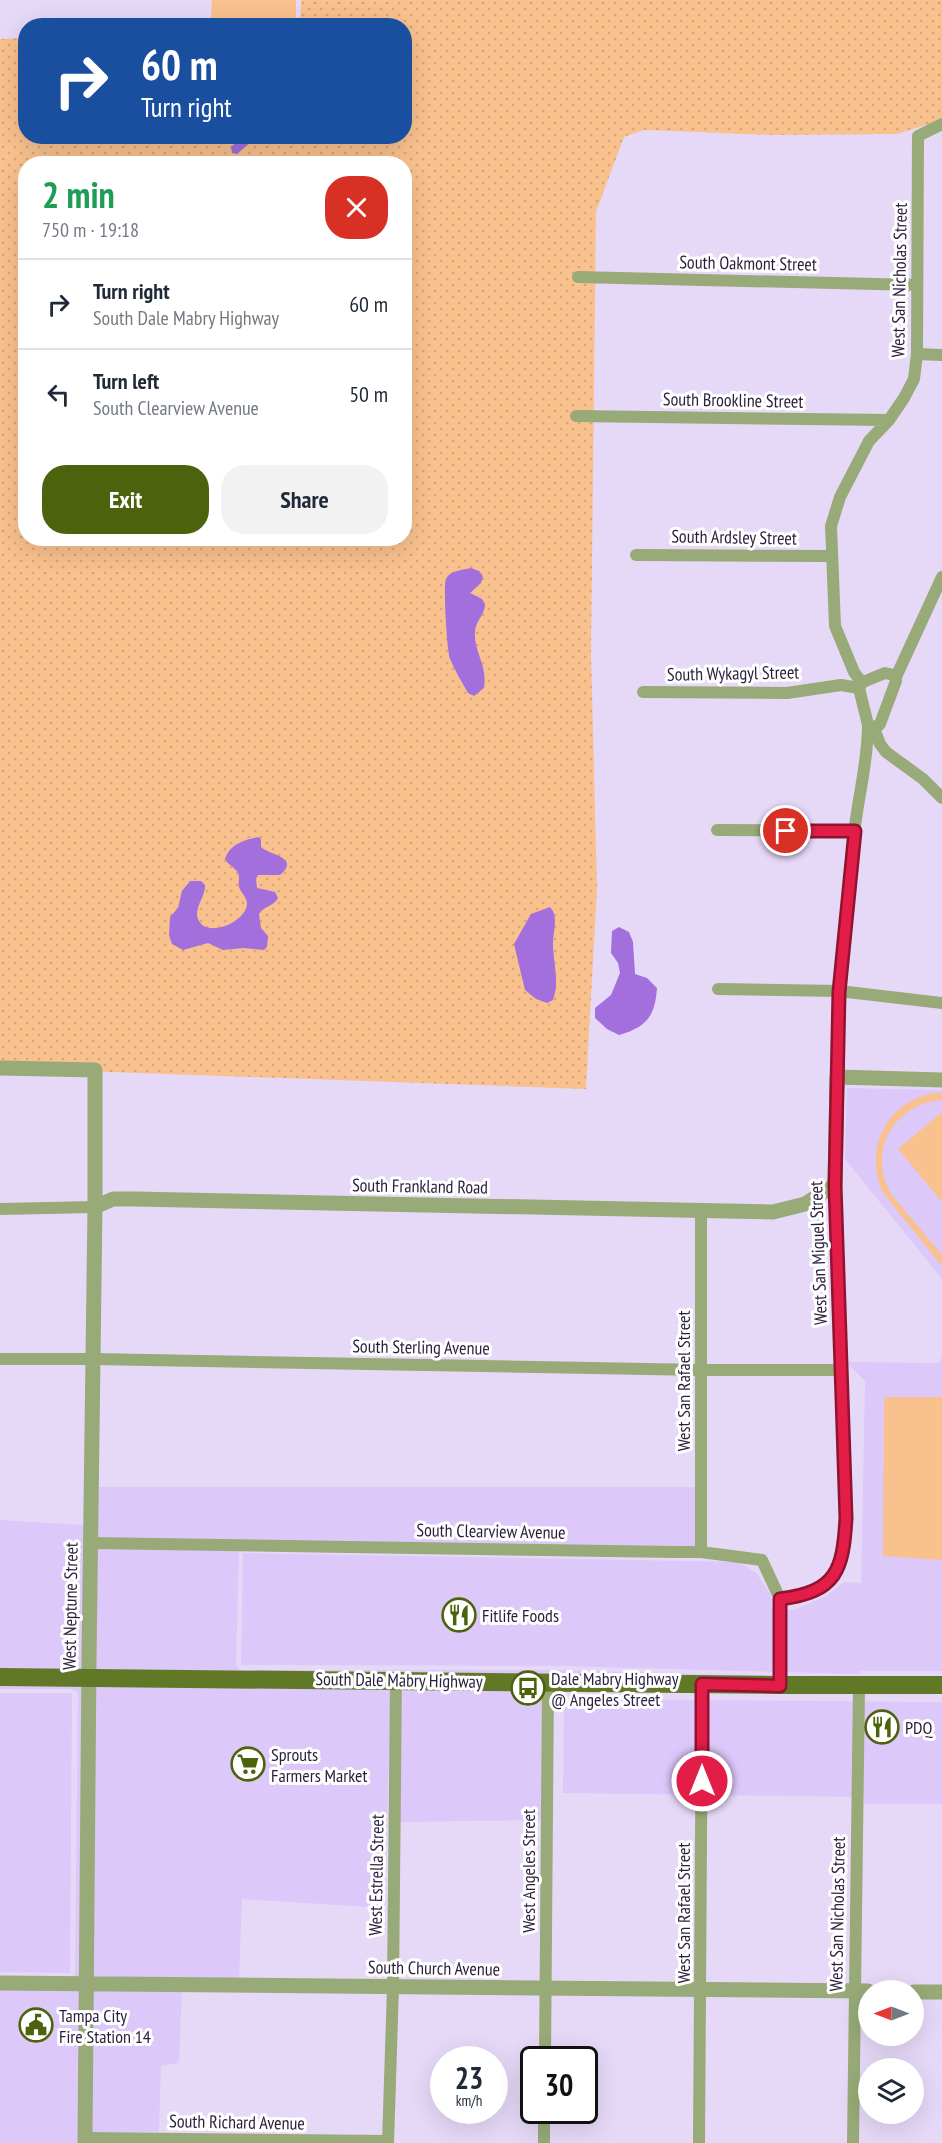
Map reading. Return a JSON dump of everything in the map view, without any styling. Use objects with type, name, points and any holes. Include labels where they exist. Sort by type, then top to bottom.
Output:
[{"type":"main road","name":"South Dale Mabry Highway","points":[[0,1677],[780,1686],[942,1685]]},
{"type":"street","name":"West San Nicholas Street","points":[[871,726],[861,685],[835,626],[831,525],[840,497],[869,441],[889,420],[914,379],[917,354],[918,136],[942,124]]},
{"type":"street","name":"South Oakmont Street","points":[[578,277],[917,285]]},
{"type":"street","points":[[917,354],[942,355]]},
{"type":"street","name":"South Brookline Street","points":[[576,416],[889,420]]},
{"type":"street","name":"South Ardsley Street","points":[[636,555],[831,556]]},
{"type":"street","points":[[871,726],[879,724],[896,677],[942,577]]},
{"type":"street","name":"South Wykagyl Street","points":[[643,692],[787,693],[861,685],[885,673],[896,677]]},
{"type":"street","points":[[871,726],[879,744],[886,752],[923,779],[942,798]]},
{"type":"street","points":[[717,830],[855,831],[871,726]]},
{"type":"street","name":"West San Miguel Street","points":[[780,1599],[800,1597],[824,1587],[837,1570],[844,1550],[846,1518],[835,1185],[839,992],[855,831]]},
{"type":"street","points":[[718,989],[839,992],[942,1003]]},
{"type":"street","name":"West Neptune Street","points":[[0,1068],[95,1070],[85,2141]]},
{"type":"street","points":[[837,1077],[942,1080]]},
{"type":"street","name":"South Frankland Road","points":[[0,1209],[95,1207],[112,1199],[772,1212],[805,1204],[835,1185]]},
{"type":"street","name":"West San Rafael Street","points":[[700,1552],[701,1210]]},
{"type":"street","name":"South Sterling Avenue","points":[[0,1359],[702,1370],[841,1370]]},
{"type":"street","name":"South Clearview Avenue","points":[[90,1543],[700,1552],[762,1560],[780,1599],[780,1686]]},
{"type":"street","name":"West Estrella Street","points":[[388,2142],[393,1987],[396,1680]]},
{"type":"street","name":"West Angeles Street","points":[[545,2046],[548,1682]]},
{"type":"street","name":"West San Rafael Street","points":[[699,2143],[702,1684]]},
{"type":"street","name":"West San Nicholas Street","points":[[859,1686],[861,1980]]},
{"type":"street","name":"South Church Avenue","points":[[0,1983],[858,1991]]},
{"type":"street","points":[[924,1992],[942,1992]]},
{"type":"street","name":"West San Nicholas Street","points":[[853,2143],[858,2046]]},
{"type":"street","points":[[544,2124],[544,2143]]},
{"type":"street","name":"South Richard Avenue","points":[[85,2141],[388,2142]]},
{"type":"shaded area","points":[[212,0],[296,0],[296,18],[211,18]]},
{"type":"shaded area","points":[[301,0],[942,0],[942,120],[897,134],[772,135],[644,130],[624,137],[596,212],[591,653],[597,887],[586,1089],[0,1068],[0,39],[18,38],[18,144],[412,144],[412,18],[300,18]]},
{"type":"shaded area","points":[[234,144],[249,144],[237,154],[232,153],[231,147]]},
{"type":"shaded area","points":[[471,568],[479,571],[483,576],[481,583],[470,593],[482,599],[485,604],[477,624],[475,638],[485,680],[484,688],[474,696],[468,693],[450,659],[445,605],[445,584],[448,576]]},
{"type":"shaded area","points":[[258,837],[261,839],[261,847],[281,857],[287,864],[286,869],[280,875],[258,875],[256,879],[257,888],[275,892],[278,898],[259,914],[261,928],[268,936],[267,947],[264,950],[243,948],[223,950],[208,943],[183,950],[172,944],[169,935],[170,917],[178,908],[182,891],[190,881],[201,881],[205,885],[197,912],[199,921],[204,926],[218,928],[226,926],[234,922],[245,911],[247,902],[239,887],[238,873],[225,859],[234,846]]},
{"type":"shaded area","points":[[550,907],[555,920],[553,943],[556,986],[553,1000],[547,1003],[536,999],[525,990],[514,944],[531,914]]},
{"type":"shaded area","points":[[619,927],[629,932],[633,942],[635,974],[647,978],[657,988],[654,1006],[648,1019],[629,1032],[619,1035],[607,1029],[595,1018],[595,1008],[611,995],[620,973],[618,963],[611,953],[612,931]]},
{"type":"shaded area","points":[[847,1088],[942,1090],[942,1279],[845,1159]]},
{"type":"shaded area","points":[[942,1093],[942,1100],[915,1107],[904,1115],[889,1132],[883,1148],[882,1166],[885,1182],[891,1193],[942,1255],[942,1266],[883,1193],[877,1176],[876,1160],[878,1144],[891,1117],[903,1106],[917,1098]]},
{"type":"shaded area","points":[[942,1112],[942,1202],[898,1149]]},
{"type":"shaded area","points":[[942,1352],[942,1671],[860,1671],[859,1674],[559,1666],[241,1665],[243,1553],[740,1562],[757,1574],[771,1595],[772,1610],[794,1610],[826,1596],[844,1582],[861,1583],[861,1593],[865,1381],[846,1362],[940,1363]]},
{"type":"shaded area","points":[[884,1397],[942,1397],[942,1560],[883,1556]]},
{"type":"shaded area","points":[[97,1487],[695,1487],[695,1547],[96,1538]]},
{"type":"shaded area","points":[[0,1520],[83,1525],[83,1672],[0,1671]]},
{"type":"shaded area","points":[[96,1549],[239,1551],[236,1665],[240,1670],[559,1670],[774,1676],[94,1672]]},
{"type":"shaded area","points":[[0,1682],[82,1682],[80,1978],[72,1978],[75,1973],[78,1693],[72,1689],[0,1689]]},
{"type":"shaded area","points":[[94,1682],[391,1685],[385,1908],[242,1899],[239,1980],[92,1978]]},
{"type":"shaded area","points":[[403,1686],[542,1687],[541,1820],[399,1822]]},
{"type":"shaded area","points":[[0,1693],[72,1693],[70,1973],[0,1972]]},
{"type":"shaded area","points":[[564,1699],[942,1702],[942,1804],[864,1804],[864,1797],[563,1793]]},
{"type":"shaded area","points":[[0,1988],[80,1989],[79,2143],[0,2143]]},
{"type":"shaded area","points":[[92,1989],[182,1990],[179,2063],[161,2066],[159,2132],[93,2133]]},
{"type":"place","name":"Fitlife Foods","points":[[459,1615]]},
{"type":"place","name":"Dale Mabry Highway @ Angeles Street","points":[[528,1688]]},
{"type":"place","name":"PDQ","points":[[882,1727]]},
{"type":"place","name":"Sprouts Farmers Market","points":[[248,1764]]},
{"type":"place","name":"Tampa City Fire Station 14","points":[[36,2025]]},
{"type":"route","points":[[702,1781],[702,1684],[780,1686],[780,1599],[800,1597],[824,1587],[837,1570],[844,1550],[846,1518],[835,1185],[839,992],[855,831],[786,831]]}]
